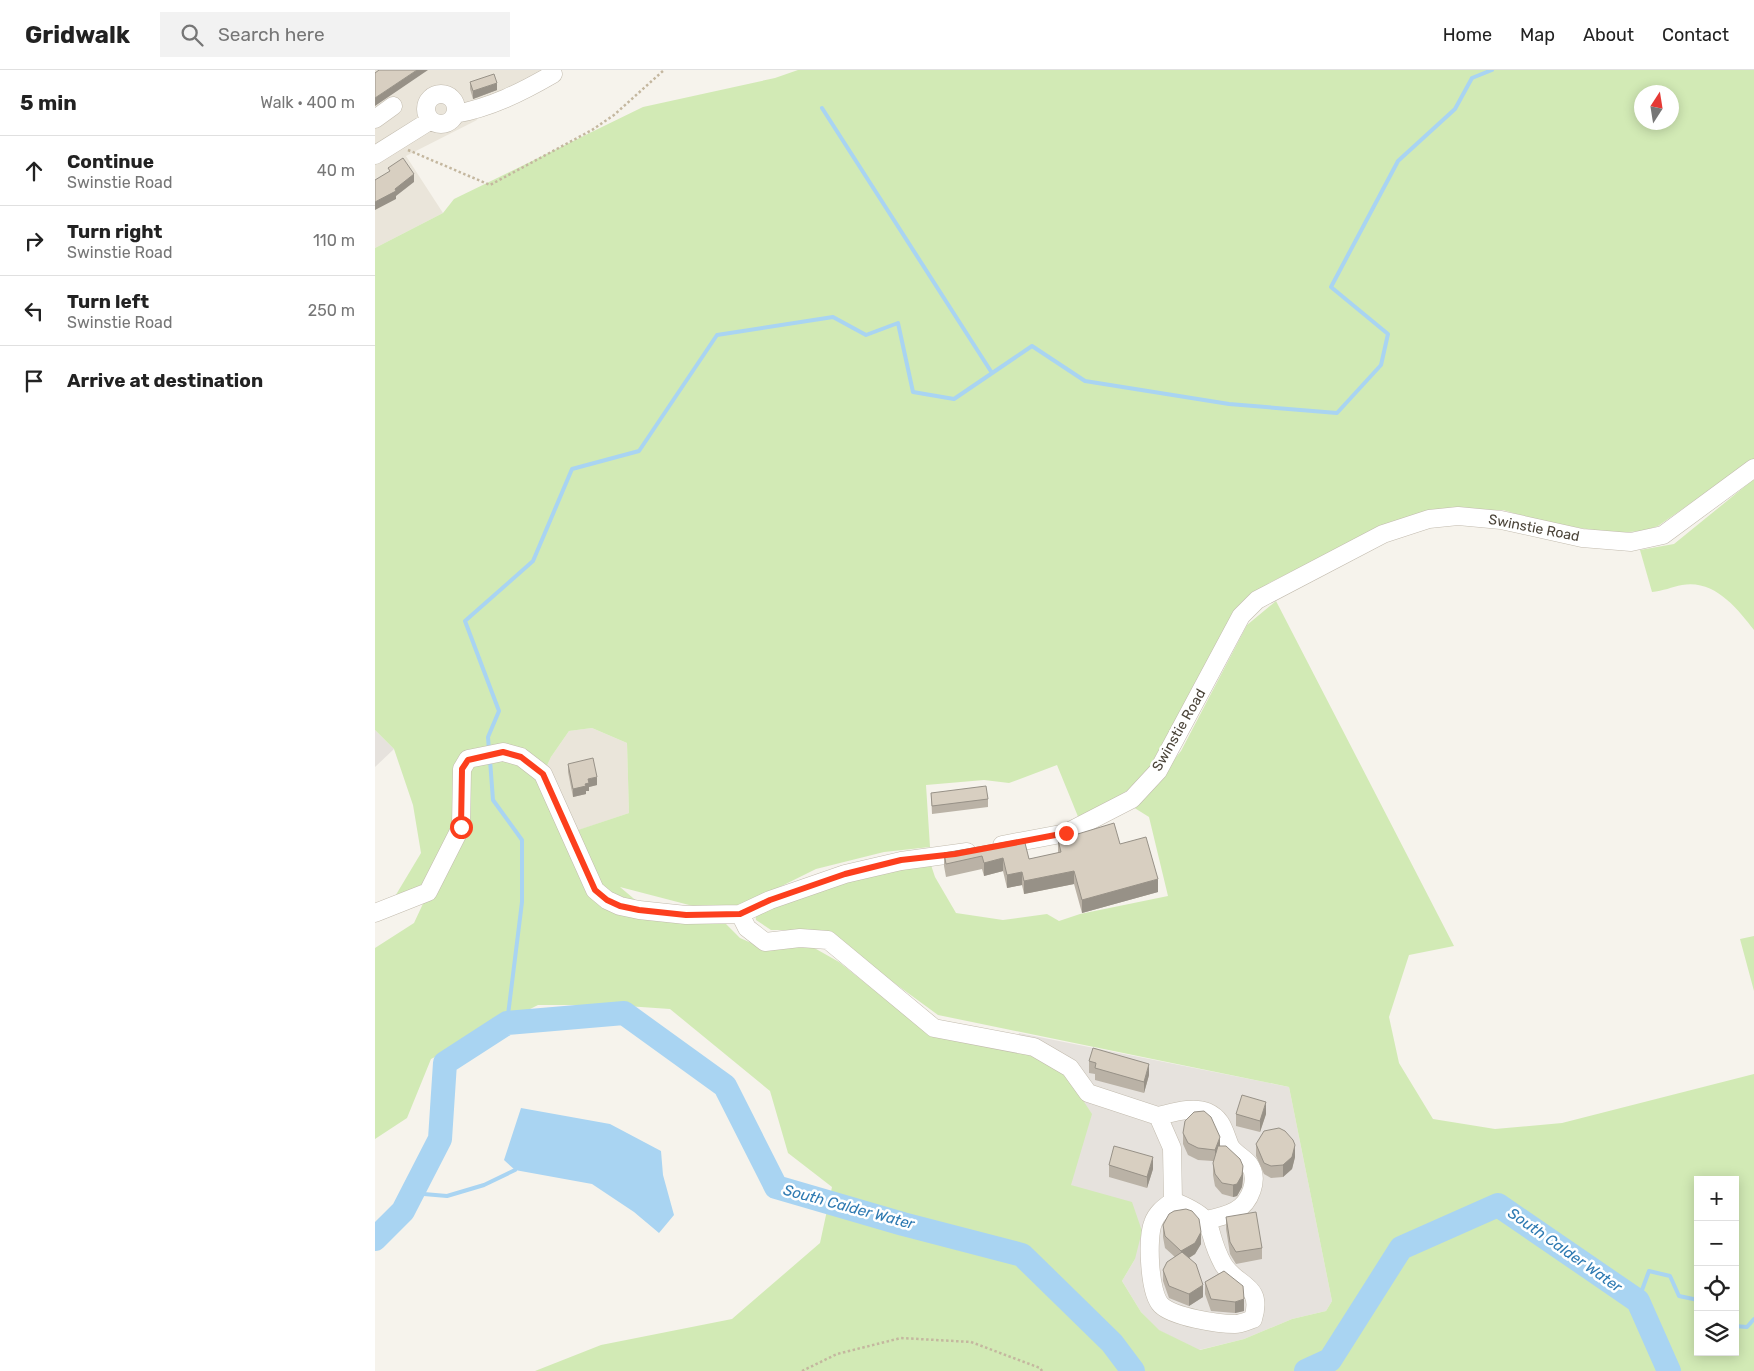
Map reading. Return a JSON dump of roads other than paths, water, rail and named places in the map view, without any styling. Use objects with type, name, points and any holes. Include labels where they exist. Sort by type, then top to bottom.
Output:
[{"type":"street","points":[[375,155],[431,120],[445,124],[455,114],[469,112],[519,94],[553,74]]},
{"type":"street","points":[[431,120],[427,106],[431,98],[436,95],[450,97],[456,105],[455,114]]},
{"type":"street","points":[[375,118],[393,106]]},
{"type":"street","name":"Swinstie Road","points":[[375,913],[428,892],[461,827],[462,769],[468,760],[489,755],[521,757],[543,774],[595,890],[607,900],[620,906],[639,910],[686,915],[740,914],[770,900],[845,874],[901,860],[955,854],[1066,833],[1132,800],[1157,771],[1241,616],[1257,600],[1383,534],[1429,519],[1458,516],[1501,520],[1582,538],[1631,542],[1663,535],[1754,468]]},
{"type":"street","points":[[740,914],[747,928],[765,942],[800,938],[828,940],[934,1028],[1034,1047],[1069,1068],[1088,1093],[1158,1116],[1186,1111],[1206,1111],[1218,1119],[1227,1133],[1231,1147],[1250,1166],[1254,1177],[1247,1201],[1238,1210],[1206,1220]]},
{"type":"street","points":[[1158,1116],[1172,1148],[1173,1201]]},
{"type":"street","points":[[1173,1201],[1193,1209],[1206,1220],[1224,1265],[1251,1288],[1257,1308],[1253,1319],[1237,1324],[1216,1323],[1173,1312],[1161,1306],[1155,1297],[1152,1286],[1152,1224],[1160,1210],[1173,1201]]},
{"type":"water","points":[[521,1108],[610,1124],[661,1151],[663,1175],[674,1215],[659,1233],[634,1212],[592,1184],[515,1170],[504,1160]]},
{"type":"waterway","points":[[489,751],[488,737],[499,711],[465,621],[533,561],[572,469],[639,451],[717,335],[833,317],[866,335],[898,323],[913,392],[954,399],[1032,346],[1085,381],[1229,404],[1337,413],[1381,365],[1388,334],[1331,287],[1398,161],[1455,109],[1472,78],[1492,70]]},
{"type":"waterway","points":[[822,108],[992,373]]},
{"type":"waterway","points":[[490,760],[493,800],[522,840],[522,902],[507,1023]]},
{"type":"waterway","name":"South Calder Water","points":[[375,1239],[403,1211],[440,1139],[445,1063],[507,1023],[624,1013],[725,1086],[776,1187],[903,1224],[1022,1255],[1112,1343],[1133,1371]]},
{"type":"waterway","points":[[412,1193],[447,1196],[484,1185],[515,1170]]},
{"type":"waterway","name":"South Calder Water","points":[[1306,1371],[1330,1360],[1401,1248],[1498,1205],[1638,1301],[1669,1371]]},
{"type":"waterway","points":[[1638,1301],[1649,1271],[1670,1276],[1679,1296],[1694,1299]]},
{"type":"waterway","points":[[1739,1326],[1747,1327],[1754,1319]]}]
